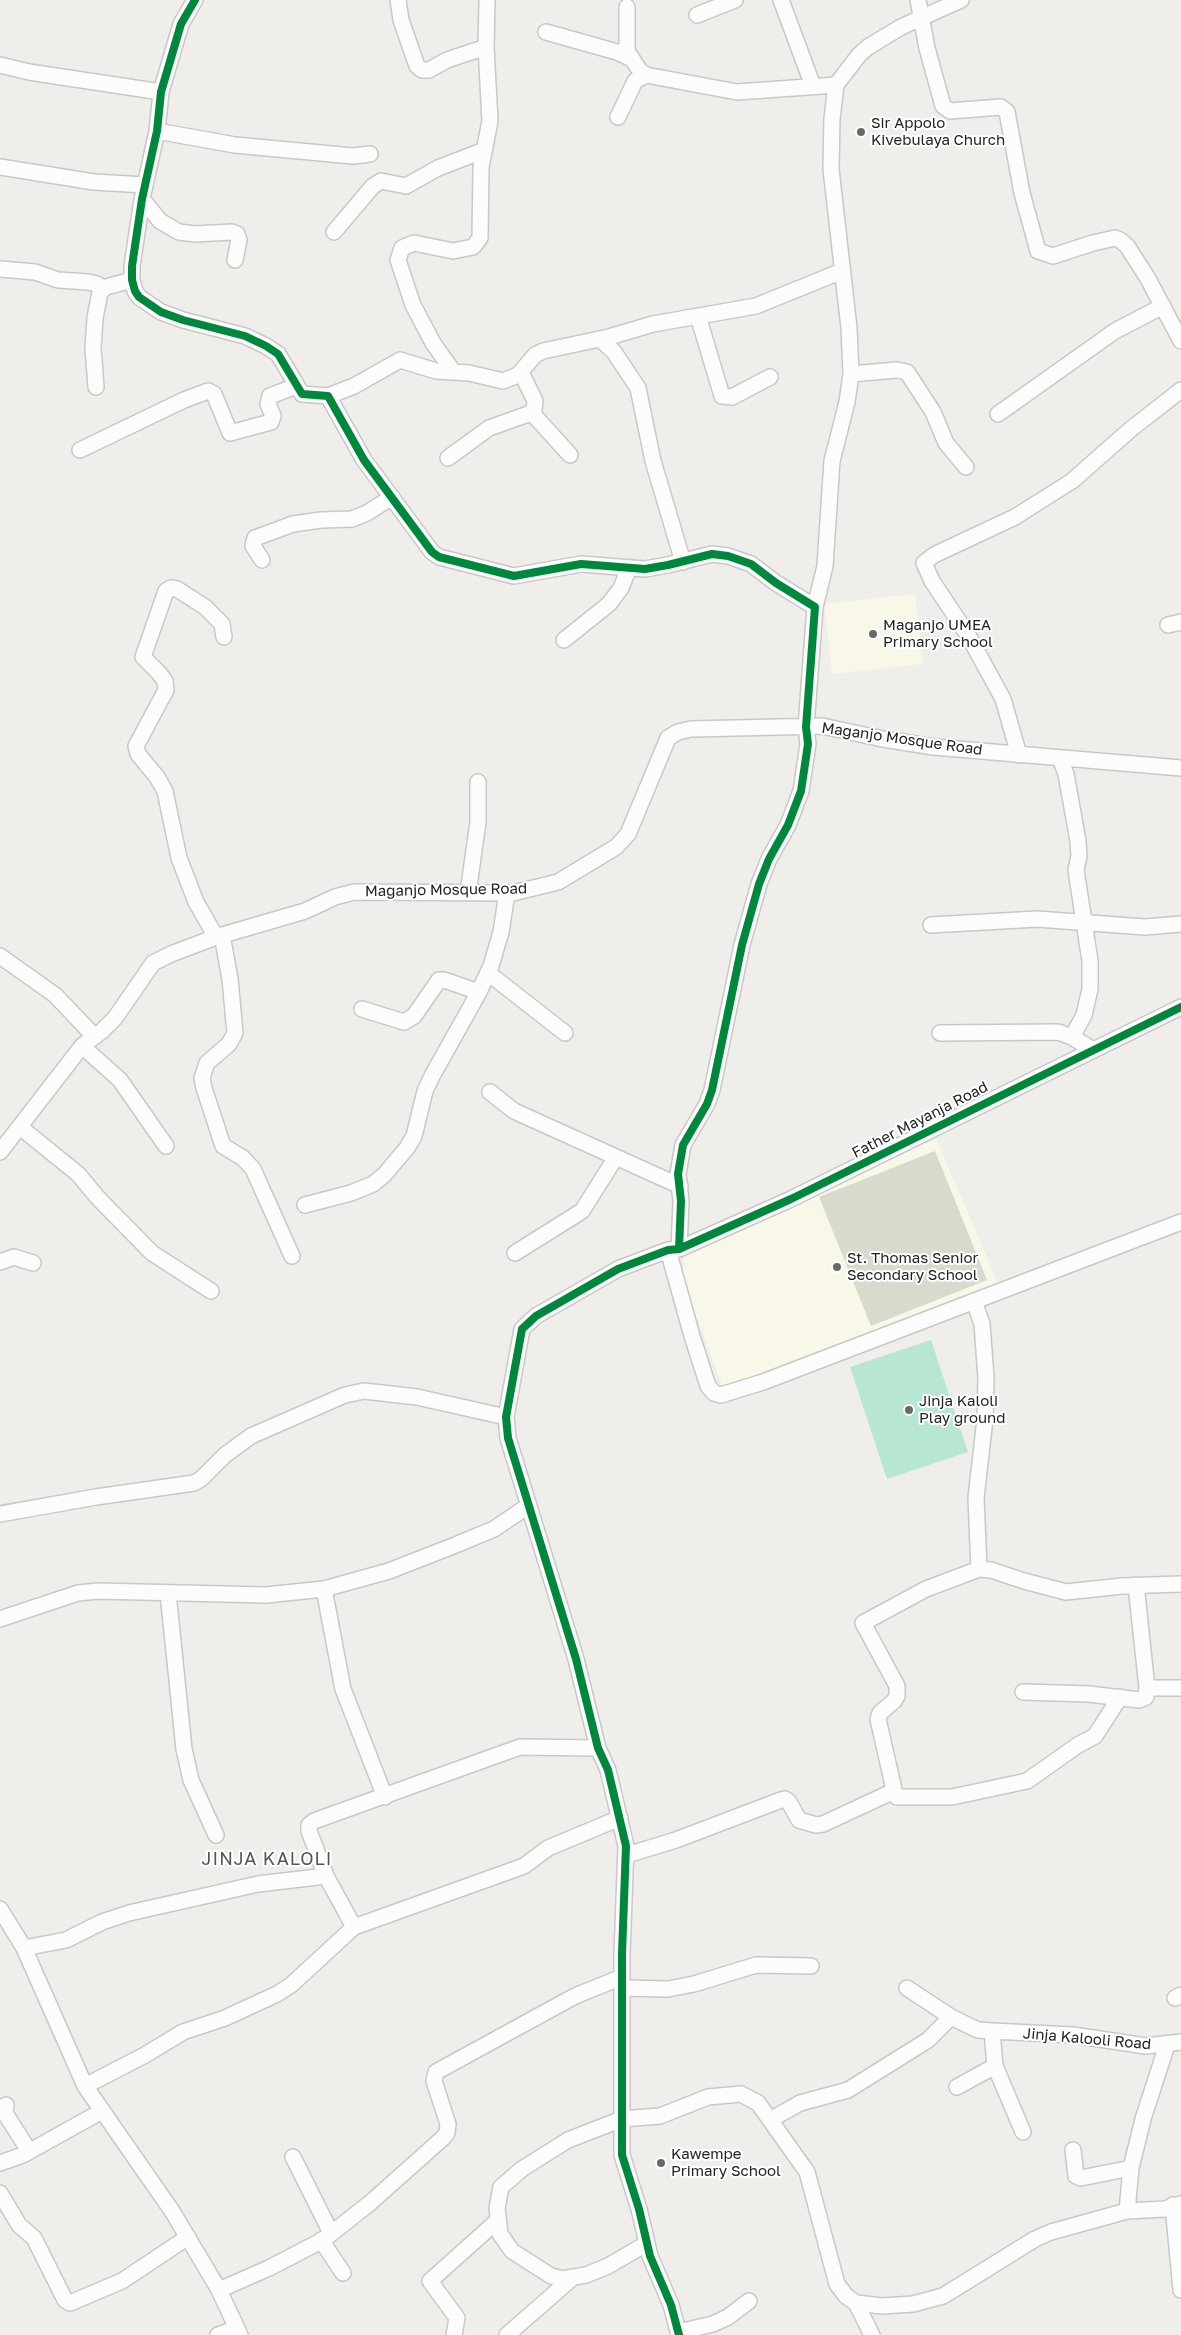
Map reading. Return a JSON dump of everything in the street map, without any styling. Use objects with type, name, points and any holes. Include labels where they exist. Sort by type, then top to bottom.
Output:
[{"type":"street","points":[[195,0],[181,24],[161,92],[157,131],[143,192],[132,280],[135,291],[139,297],[161,312],[183,320],[245,336],[266,346],[278,354],[298,391],[306,396],[328,396],[354,386],[400,360],[436,370],[453,371],[503,381],[521,372],[535,355],[543,351],[600,339],[653,324],[756,306],[842,271]]},
{"type":"street","points":[[398,0],[401,20],[417,66],[422,70],[429,70],[447,60],[486,48]]},
{"type":"street","points":[[453,371],[433,343],[413,306],[398,260],[402,248],[414,243],[453,251],[473,248],[480,238],[482,151],[490,121],[486,48],[487,0]]},
{"type":"street","points":[[697,15],[735,0]]},
{"type":"street","points":[[781,0],[813,86]]},
{"type":"street","points":[[918,0],[920,19],[941,102],[945,109],[956,111],[1001,107],[1007,112],[1022,193],[1038,251],[1052,256],[1092,243],[1115,238],[1120,240],[1127,246],[1148,277],[1181,341]]},
{"type":"street","points":[[961,0],[901,27],[868,47],[854,60],[836,85],[832,119],[831,169],[851,374],[847,402],[832,461],[825,566],[815,607],[806,727],[808,744],[801,791],[788,825],[769,859],[759,884],[740,954],[712,1090],[704,1110],[683,1145],[678,1174],[680,1186],[674,1249],[692,1336],[708,1386],[714,1393],[721,1395],[740,1390],[1181,1222]]},
{"type":"street","points":[[627,7],[626,44],[632,59],[640,71],[646,75],[737,92],[836,85]]},
{"type":"street","points":[[546,32],[617,52],[632,59]]},
{"type":"street","points":[[0,64],[29,72],[161,92]]},
{"type":"street","points":[[618,117],[634,81],[646,75]]},
{"type":"street","points":[[157,131],[235,145],[353,156],[370,154]]},
{"type":"street","points":[[334,232],[372,186],[381,181],[406,186],[438,168],[482,151]]},
{"type":"street","points":[[0,167],[143,192],[160,221],[178,232],[195,234],[232,232],[237,234],[239,240],[235,260]]},
{"type":"street","points":[[0,269],[35,272],[58,280],[88,282],[103,289],[132,280]]},
{"type":"street","points":[[96,387],[95,318],[99,296],[103,289]]},
{"type":"street","points":[[998,414],[1115,331],[1163,306]]},
{"type":"street","points":[[698,316],[722,396],[732,397],[770,377]]},
{"type":"street","points":[[600,339],[614,352],[638,388],[653,461],[683,562]]},
{"type":"street","points":[[851,374],[897,370],[907,372],[932,412],[946,443],[966,466]]},
{"type":"street","points":[[448,458],[494,426],[532,413],[535,409],[535,401],[521,372]]},
{"type":"street","points":[[80,450],[184,400],[208,391],[214,394],[230,432],[271,422],[273,416],[268,404],[270,396],[296,386]]},
{"type":"street","points":[[1019,755],[1003,699],[968,636],[932,581],[924,563],[934,555],[1015,517],[1072,481],[1181,390]]},
{"type":"street","points":[[328,396],[364,460],[432,552],[448,560],[514,576],[582,564],[645,568],[683,562],[712,554],[728,556],[751,564],[776,583],[815,607]]},
{"type":"street","points":[[532,413],[570,455]]},
{"type":"street","points":[[262,560],[253,546],[255,538],[293,524],[321,520],[352,519],[367,513],[392,497]]},
{"type":"street","points":[[564,640],[609,604],[621,588],[629,568]]},
{"type":"street","points":[[224,637],[222,624],[204,607],[177,589],[171,588],[166,591],[144,657],[160,673],[165,681],[166,690],[136,750],[157,777],[165,791],[179,858],[196,902],[219,936],[230,979],[235,1033],[229,1044],[207,1063],[202,1078],[204,1088],[223,1146],[242,1158],[252,1169],[292,1256]]},
{"type":"street","name":"Maganjo Mosque Road","points":[[0,1152],[82,1046],[115,1018],[153,963],[171,954],[219,936],[305,911],[335,896],[354,892],[507,893],[535,889],[558,882],[616,847],[628,834],[668,738],[678,732],[690,729],[822,726],[883,739],[925,745],[1019,755],[1181,768]]},
{"type":"street","points":[[1060,758],[1066,774],[1078,840],[1079,856],[1076,870],[1090,961],[1090,989],[1084,1014],[1072,1037]]},
{"type":"street","points":[[468,893],[478,822],[478,782]]},
{"type":"street","points":[[305,1205],[351,1193],[373,1184],[397,1161],[414,1136],[425,1091],[488,973],[501,932],[507,893]]},
{"type":"street","points":[[931,925],[1038,920],[1145,927],[1181,924]]},
{"type":"street","points":[[0,956],[55,995],[94,1036]]},
{"type":"street","points":[[488,973],[565,1033]]},
{"type":"street","points":[[362,1008],[404,1022],[414,1016],[439,980],[479,992]]},
{"type":"street","name":"Father Mayanja Road","points":[[678,2334],[670,2305],[646,2244],[640,2209],[624,2165],[622,1982],[627,1855],[620,1818],[608,1770],[598,1748],[576,1658],[508,1438],[506,1418],[522,1329],[528,1321],[618,1269],[674,1249],[791,1199],[1181,1007]]},
{"type":"street","points":[[940,1032],[1058,1032],[1072,1037],[1093,1050]]},
{"type":"street","points":[[82,1046],[120,1080],[166,1146]]},
{"type":"street","points":[[490,1092],[514,1111],[680,1186]]},
{"type":"street","points":[[20,1127],[78,1174],[98,1198],[152,1252],[210,1290]]},
{"type":"street","points":[[516,1253],[582,1211],[616,1157]]},
{"type":"street","points":[[0,1262],[14,1257],[32,1263]]},
{"type":"street","points":[[974,1301],[982,1324],[986,1378],[985,1419],[976,1498],[979,1569]]},
{"type":"street","points":[[0,1514],[96,1497],[194,1483],[201,1479],[225,1455],[251,1436],[344,1396],[364,1391],[417,1397],[506,1418]]},
{"type":"street","points":[[0,1619],[78,1593],[266,1595],[324,1589],[388,1571],[453,1546],[494,1529],[528,1506]]},
{"type":"street","points":[[1120,1697],[1096,1736],[1078,1744],[1027,1781],[952,1797],[902,1799],[897,1797],[894,1791],[878,1720],[880,1713],[897,1696],[897,1686],[863,1622],[926,1589],[979,1569],[992,1570],[1066,1592],[1136,1585],[1181,1584]]},
{"type":"street","points":[[1023,1692],[1089,1694],[1143,1699],[1146,1697],[1147,1688],[1136,1585]]},
{"type":"street","points":[[324,1589],[343,1690],[386,1797]]},
{"type":"street","points":[[168,1593],[184,1749],[191,1780],[216,1835]]},
{"type":"street","points":[[1147,1688],[1181,1688]]},
{"type":"street","points":[[354,1927],[326,1876],[308,1831],[309,1825],[314,1821],[386,1797],[520,1747],[598,1748]]},
{"type":"street","points":[[627,1855],[676,1840],[785,1799],[789,1802],[799,1820],[816,1825],[824,1824],[894,1791]]},
{"type":"street","points":[[85,2086],[145,2055],[182,2032],[225,2018],[267,2000],[286,1989],[354,1927],[524,1866],[548,1848],[620,1818]]},
{"type":"street","points":[[24,1948],[66,1940],[102,1922],[129,1913],[258,1884],[326,1876]]},
{"type":"street","points":[[0,1908],[24,1948],[85,2086],[188,2237],[219,2290],[238,2332],[218,2335]]},
{"type":"street","points":[[219,2290],[269,2268],[326,2237],[370,2203],[447,2133],[448,2124],[434,2082],[436,2072],[575,1996],[622,1982],[668,1989],[694,1984],[756,1965],[811,1966]]},
{"type":"street","name":"Jinja Kalooli Road","points":[[907,1988],[951,2017],[978,2030],[1073,2035],[1146,2046],[1174,2043]]},
{"type":"street","points":[[770,2120],[800,2102],[831,2096],[855,2086],[928,2040],[951,2017]]},
{"type":"street","points":[[992,2031],[995,2066],[1023,2132]]},
{"type":"street","points":[[1127,2211],[1131,2168],[1143,2119],[1174,2043]]},
{"type":"street","points":[[956,2087],[995,2066]]},
{"type":"street","points":[[646,2244],[608,2266],[571,2279],[551,2276],[512,2251],[500,2234],[497,2221],[501,2187],[522,2169],[568,2140],[622,2119],[660,2116],[708,2097],[741,2094],[758,2103],[807,2172],[837,2284],[846,2296],[856,2303],[882,2306],[913,2304],[943,2296],[1035,2239],[1053,2231],[1127,2211],[1165,2208],[1177,2205],[1181,2290]]},
{"type":"street","points":[[6,2105],[5,2113],[29,2151]]},
{"type":"street","points":[[0,2163],[29,2151],[102,2111]]},
{"type":"street","points":[[1073,2150],[1076,2176],[1081,2178],[1131,2168]]},
{"type":"street","points":[[293,2157],[343,2273]]},
{"type":"street","points":[[0,2193],[19,2225],[34,2238],[65,2300],[70,2303],[100,2292],[122,2281],[188,2237]]},
{"type":"street","points":[[454,2335],[458,2322],[457,2318],[430,2281],[497,2221]]},
{"type":"street","points":[[507,2335],[571,2279]]},
{"type":"street","points":[[678,2334],[713,2324],[728,2317],[749,2301]]},
{"type":"street","points":[[856,2303],[872,2335]]},
{"type":"shaded area","name":"Maganjo UMEA Primary School","points":[[915,594],[923,664],[832,674],[824,604]]},
{"type":"shaded area","name":"St. Thomas Senior Secondary School","points":[[936,1139],[998,1283],[724,1392],[682,1276],[684,1258],[705,1243]]},
{"type":"shaded area","points":[[935,1151],[987,1280],[871,1326],[819,1197]]},
{"type":"green space","name":"Jinja Kaloli Play ground","points":[[931,1340],[968,1452],[887,1479],[850,1367]]},
{"type":"cycle path","points":[[195,0],[181,24],[161,92],[157,131],[142,199],[132,266],[132,280],[139,297],[161,312],[183,320],[245,336],[266,346],[278,354],[302,394],[328,396],[364,460],[432,552],[439,557],[514,576],[581,564],[645,569],[712,554],[728,556],[751,564],[776,583],[815,607],[806,727],[808,744],[801,791],[788,825],[769,859],[759,884],[742,945],[712,1090],[707,1104],[683,1145],[678,1174],[681,1201],[679,1249]]},
{"type":"cycle path","points":[[679,2335],[671,2305],[650,2256],[639,2209],[622,2155],[622,1954],[626,1846],[608,1770],[598,1748],[576,1659],[508,1438],[506,1417],[522,1329],[536,1316],[618,1269],[668,1250],[679,1249],[791,1199],[1181,1007]]},
{"type":"place","name":"Sir Appolo Kivebulaya Church","points":[[861,132]]},
{"type":"place","name":"Maganjo UMEA Primary School","points":[[873,634]]},
{"type":"place","name":"St. Thomas Senior Secondary School","points":[[837,1267]]},
{"type":"place","name":"Jinja Kaloli Play ground","points":[[909,1410]]},
{"type":"place","name":"Kawempe Primary School","points":[[661,2163]]},
{"type":"district","name":"JINJA KALOLI","points":[[267,1859]]}]
